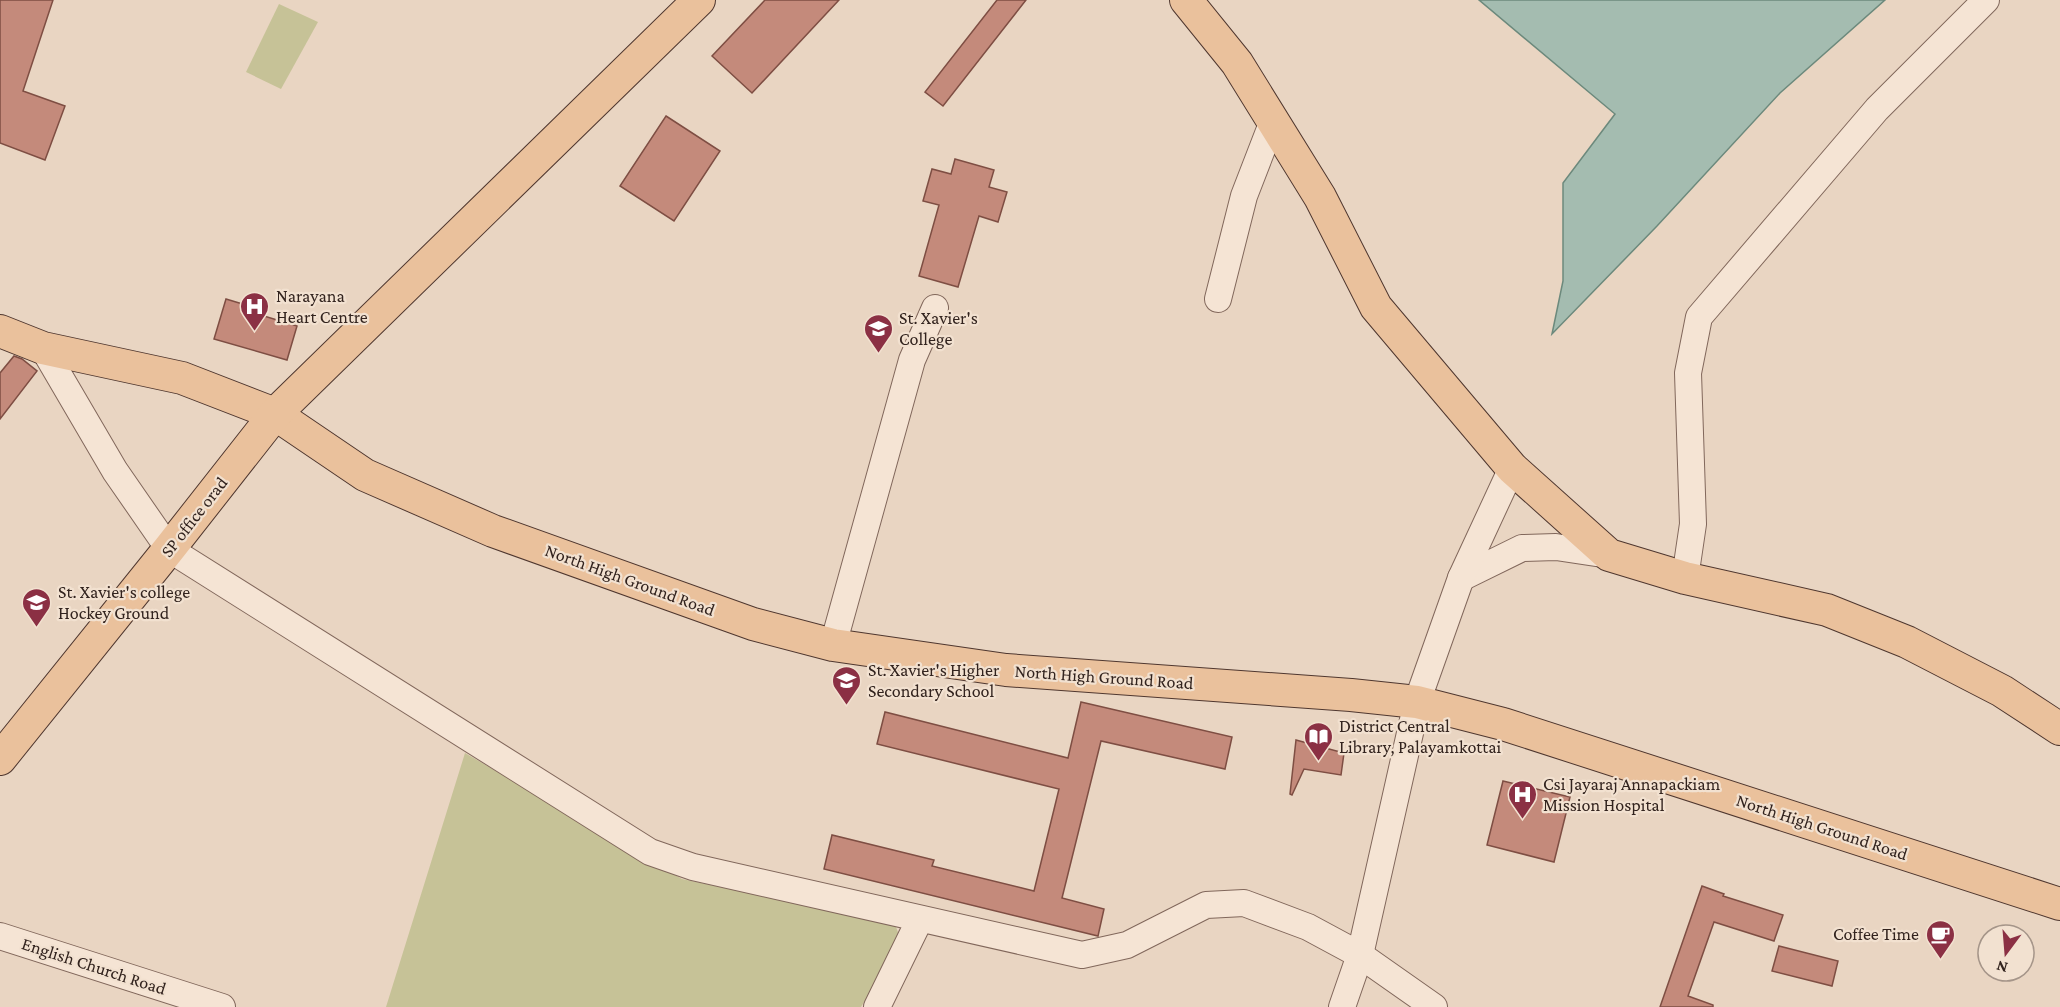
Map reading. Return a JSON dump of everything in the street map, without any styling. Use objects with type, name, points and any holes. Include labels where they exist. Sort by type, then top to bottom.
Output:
[{"type":"main road","name":"SP office orad","points":[[0,759],[170,549],[275,414],[699,0]]},
{"type":"main road","points":[[1186,0],[1237,63],[1320,197],[1376,307],[1512,468],[1609,555],[1685,578],[1827,609],[1907,642],[2002,692],[2060,729]]},
{"type":"main road","name":"North High Ground Road","points":[[0,331],[43,348],[183,378],[275,414],[365,475],[493,531],[753,624],[833,645],[1006,670],[1351,695],[1417,702],[1503,724],[2060,904]]},
{"type":"street","points":[[1685,578],[1693,524],[1688,373],[1699,317],[1877,110],[1986,0]]},
{"type":"street","points":[[1218,299],[1244,196],[1273,122]]},
{"type":"street","points":[[833,645],[912,360],[934,308]]},
{"type":"street","points":[[43,348],[115,471],[170,549],[650,852],[693,867],[1082,955],[1127,945],[1206,905],[1244,903],[1308,927],[1359,955],[1434,1007]]},
{"type":"street","points":[[1342,1007],[1359,955],[1417,702],[1461,578],[1512,468]]},
{"type":"street","points":[[1461,578],[1522,548],[1556,548],[1609,555]]},
{"type":"street","points":[[877,1007],[920,919]]},
{"type":"street","name":"English Church Road","points":[[0,936],[175,1000],[222,1007]]},
{"type":"shaded area","points":[[1479,0],[1885,0],[1780,93],[1657,226],[1552,334],[1563,281],[1563,183],[1615,114]]},
{"type":"shaded area","points":[[279,4],[318,22],[281,89],[246,72]]},
{"type":"shaded area","points":[[465,753],[682,879],[895,924],[901,941],[861,1007],[386,1007]]},
{"type":"building","points":[[0,0],[53,0],[23,91],[65,106],[45,160],[0,143]]},
{"type":"building","points":[[765,0],[839,0],[752,93],[712,56]]},
{"type":"building","points":[[997,0],[1026,0],[943,106],[925,92]]},
{"type":"building","points":[[666,116],[720,151],[674,221],[620,186]]},
{"type":"building","points":[[955,159],[994,170],[989,187],[1007,192],[998,222],[979,216],[958,287],[919,276],[939,205],[923,201],[932,169],[951,174]]},
{"type":"building","points":[[226,299],[256,308],[254,313],[297,326],[287,360],[214,339]]},
{"type":"building","points":[[14,356],[22,359],[37,371],[0,419],[0,373]]},
{"type":"building","points":[[1081,702],[1232,737],[1225,769],[1101,741],[1062,898],[1104,909],[1098,936],[824,869],[832,835],[934,860],[932,866],[1034,891],[1059,789],[877,744],[885,712],[1068,758]]},
{"type":"building","name":"District Central Library, Palayamkottai","points":[[1296,740],[1344,753],[1341,775],[1304,769],[1292,795],[1290,794]]},
{"type":"building","points":[[1503,781],[1570,797],[1554,862],[1487,845]]},
{"type":"building","points":[[1702,886],[1724,894],[1723,896],[1783,915],[1774,941],[1714,922],[1688,996],[1713,1005],[1713,1007],[1660,1007]]},
{"type":"building","points":[[1779,946],[1838,961],[1832,986],[1772,971]]},
{"type":"place","name":"Narayana Heart Centre","points":[[255,332]]},
{"type":"place","name":"St. Xavier's College","points":[[878,354]]},
{"type":"place","name":"St. Xavier's college Hockey Ground","points":[[37,628]]},
{"type":"place","name":"St. Xavier's Higher Secondary School","points":[[847,706]]},
{"type":"place","name":"District Central Library, Palayamkottai","points":[[1318,762]]},
{"type":"place","name":"Csi Jayaraj Annapackiam Mission Hospital","points":[[1522,820]]},
{"type":"place","name":"Coffee Time","points":[[1940,960]]}]
